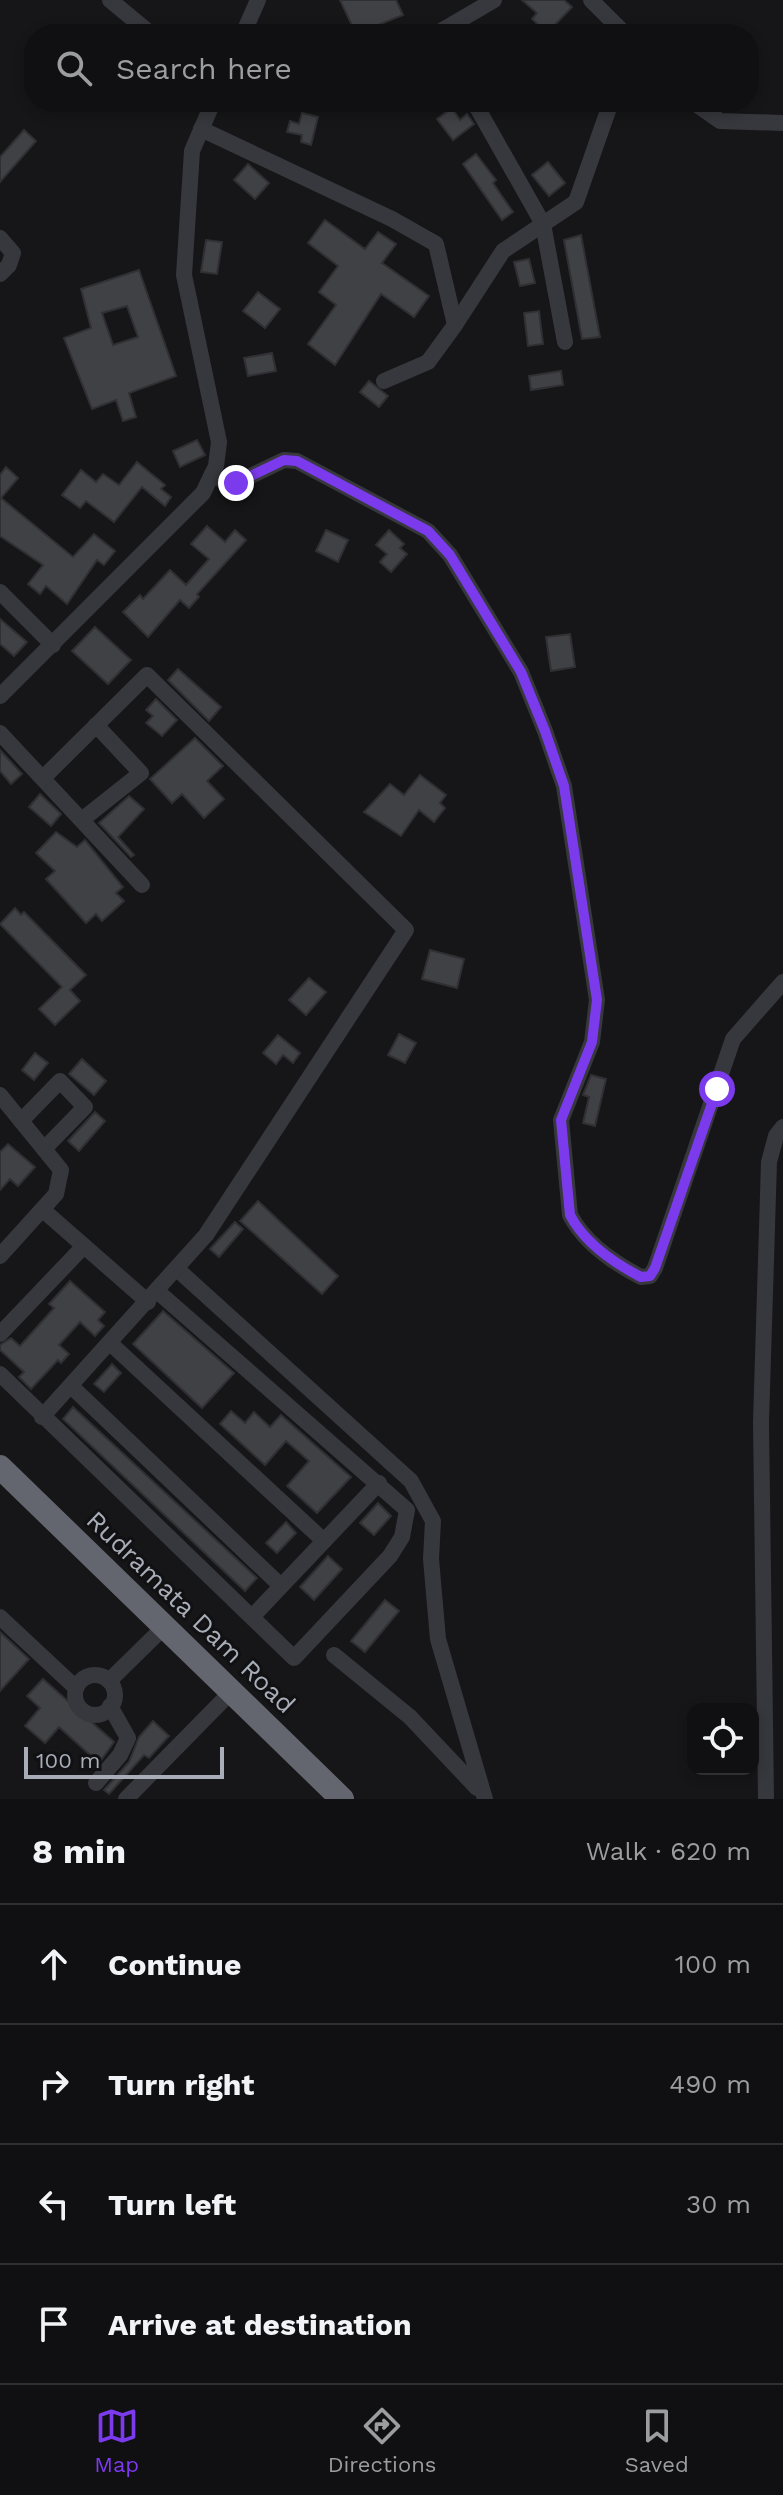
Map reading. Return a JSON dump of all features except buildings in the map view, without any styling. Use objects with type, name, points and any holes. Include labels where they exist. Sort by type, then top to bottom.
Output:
[{"type":"highway","name":"Rudramata Dam Road","points":[[0,1467],[342,1799]]},
{"type":"street","points":[[110,0],[139,24]]},
{"type":"street","points":[[247,24],[258,0]]},
{"type":"street","points":[[453,24],[494,0]]},
{"type":"street","points":[[591,0],[615,24]]},
{"type":"street","points":[[0,696],[203,493],[211,476],[219,442],[184,275],[192,151],[209,112]]},
{"type":"street","points":[[480,112],[543,224],[565,342]]},
{"type":"street","points":[[384,381],[428,362],[503,251],[576,202],[608,112]]},
{"type":"street","points":[[707,112],[720,121],[783,123]]},
{"type":"street","points":[[201,129],[392,219],[436,244],[455,325]]},
{"type":"street","points":[[0,238],[13,253],[9,265],[0,274]]},
{"type":"street","points":[[211,476],[236,483],[284,460],[297,461],[428,531],[450,555],[521,672],[564,786],[597,1000],[592,1042],[561,1120],[570,1215],[577,1229],[597,1247],[641,1277],[650,1276],[655,1268],[733,1039],[783,982]]},
{"type":"street","points":[[0,592],[53,645]]},
{"type":"street","points":[[42,1417],[206,1235],[406,930],[147,675],[43,778]]},
{"type":"street","points":[[83,819],[141,773],[96,725]]},
{"type":"street","points":[[0,733],[142,885]]},
{"type":"street","points":[[21,1121],[60,1081],[85,1107],[44,1149]]},
{"type":"street","points":[[0,1095],[61,1170],[56,1194],[0,1256]]},
{"type":"street","points":[[766,1799],[761,1422],[769,1162],[776,1136],[783,1127]]},
{"type":"street","points":[[0,1374],[294,1658],[390,1556],[402,1537],[407,1510],[379,1483],[43,1210]]},
{"type":"street","points":[[0,1334],[84,1246]]},
{"type":"street","points":[[177,1269],[411,1481],[433,1521],[431,1559],[438,1639],[485,1797]]},
{"type":"street","points":[[110,1343],[324,1541]]},
{"type":"street","points":[[71,1386],[281,1586]]},
{"type":"street","points":[[252,1617],[379,1483]]},
{"type":"street","points":[[1,1620],[76,1688],[77,1704],[85,1712],[102,1713],[110,1706],[114,1696],[109,1681],[99,1675],[88,1676],[76,1688]]},
{"type":"street","points":[[109,1681],[165,1626]]},
{"type":"street","points":[[334,1655],[410,1717],[485,1797]]},
{"type":"street","points":[[126,1799],[233,1690]]},
{"type":"street","points":[[96,1783],[120,1755],[128,1738],[110,1706]]},
{"type":"route","points":[[236,483],[284,460],[297,461],[428,531],[450,555],[521,672],[564,786],[585,903],[597,1000],[592,1042],[561,1120],[570,1215],[577,1229],[597,1247],[641,1277],[650,1276],[655,1268],[717,1089]]}]
